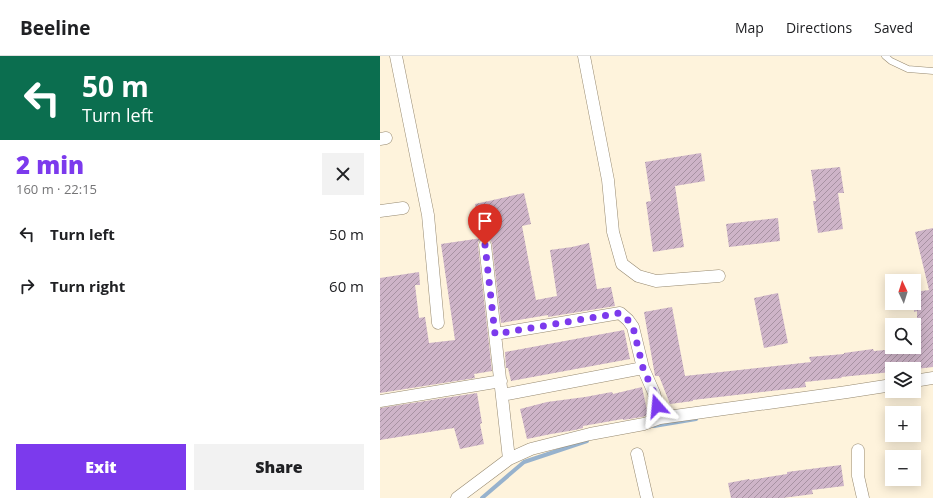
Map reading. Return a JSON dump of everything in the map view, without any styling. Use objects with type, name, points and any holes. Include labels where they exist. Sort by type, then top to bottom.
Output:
[{"type":"street","points":[[396,56],[428,215],[438,323]]},
{"type":"street","points":[[584,56],[608,180],[613,232],[622,264],[638,276],[656,281],[720,276]]},
{"type":"street","points":[[380,211],[403,208]]},
{"type":"street","points":[[485,245],[509,459]]},
{"type":"street","points":[[495,334],[620,313],[633,327],[643,368],[654,393],[660,418]]},
{"type":"street","points":[[502,395],[643,368]]},
{"type":"street","points":[[921,380],[933,378]]},
{"type":"street","points":[[380,401],[500,381]]},
{"type":"street","points":[[457,498],[509,459],[531,449],[590,434],[644,424],[660,418],[885,386]]},
{"type":"street","points":[[858,450],[858,476],[861,498]]},
{"type":"street","points":[[637,454],[647,498]]},
{"type":"lane","points":[[885,56],[891,61],[908,69],[933,71]]},
{"type":"building","points":[[701,153],[705,181],[675,186],[684,247],[653,252],[646,202],[651,201],[645,162]]},
{"type":"building","points":[[840,167],[844,193],[838,193],[843,229],[818,233],[813,201],[816,201],[811,170]]},
{"type":"building","points":[[524,193],[531,224],[522,226],[536,300],[557,296],[550,250],[589,243],[597,289],[611,287],[615,306],[501,323],[492,244],[488,238],[481,239],[478,242],[478,246],[492,371],[474,374],[475,378],[380,393],[380,278],[419,272],[420,285],[415,285],[419,318],[425,317],[429,343],[455,340],[441,244],[482,238],[475,204]]},
{"type":"building","points":[[778,218],[780,241],[729,247],[726,224]]},
{"type":"building","points":[[933,228],[933,367],[921,368],[921,362],[885,362],[885,373],[805,382],[806,387],[670,404],[659,376],[655,376],[644,312],[672,307],[685,376],[811,362],[809,357],[844,354],[873,349],[874,351],[885,350],[885,354],[921,354],[921,318],[917,318],[917,311],[914,312],[914,310],[921,310],[921,291],[929,290],[915,232]]},
{"type":"building","points":[[778,293],[788,343],[764,348],[754,298]]},
{"type":"building","points":[[624,330],[630,359],[511,381],[508,368],[506,368],[505,352]]},
{"type":"building","points":[[642,387],[648,415],[583,426],[583,428],[575,430],[527,439],[520,409],[547,402],[612,392],[613,394]]},
{"type":"building","points":[[477,393],[482,423],[480,424],[484,444],[460,449],[454,428],[380,440],[380,408]]},
{"type":"building","points":[[841,465],[844,486],[812,490],[813,494],[783,498],[731,498],[728,483],[787,474],[787,472]]},
{"type":"waterway","points":[[654,426],[696,419]]},
{"type":"waterway","points":[[482,498],[524,462],[587,441]]},
{"type":"route","points":[[485,245],[495,334],[620,313],[633,327],[643,368],[654,393],[657,406]]}]
